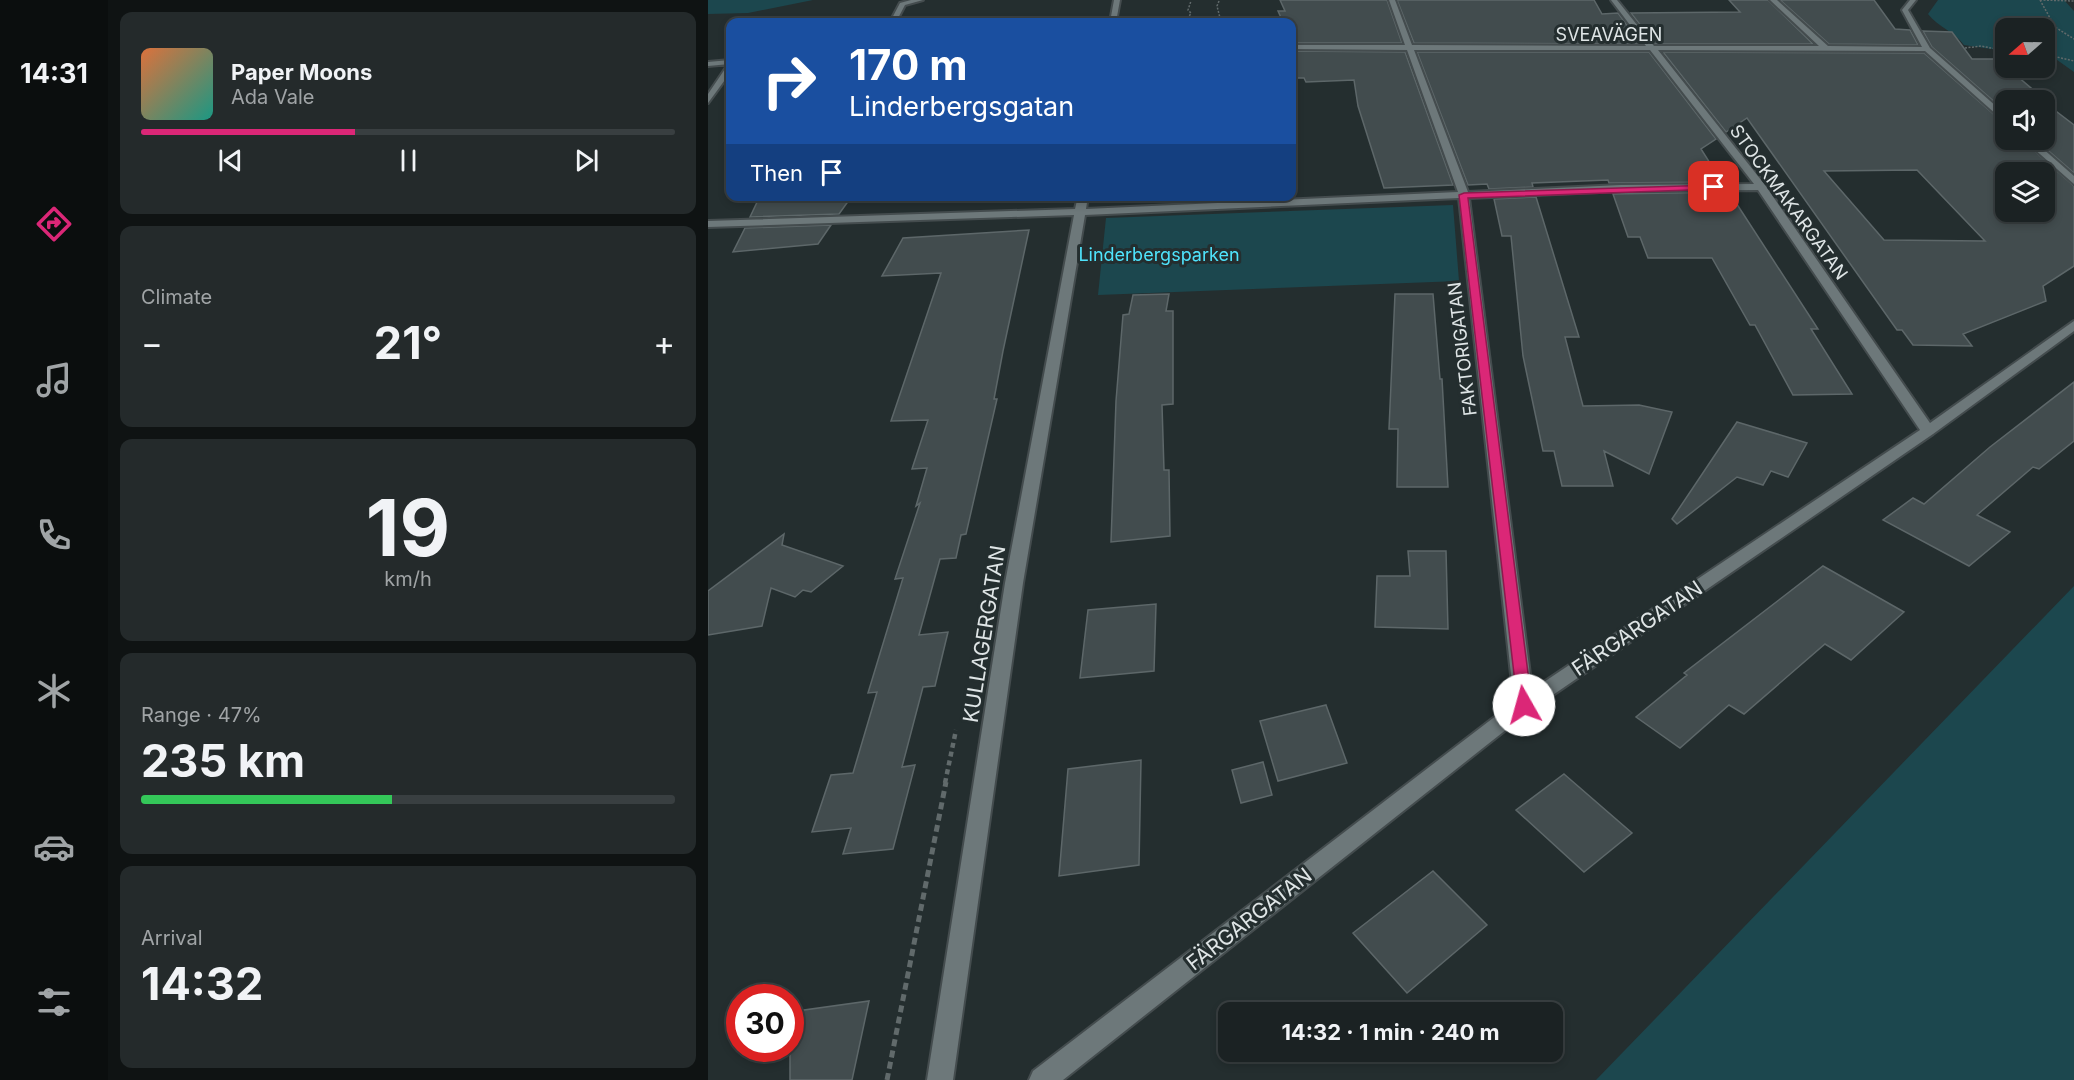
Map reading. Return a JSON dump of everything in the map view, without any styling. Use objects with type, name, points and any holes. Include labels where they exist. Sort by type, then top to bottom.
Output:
[{"type":"street","points":[[895,18],[902,4],[920,0]]},
{"type":"street","points":[[1114,18],[1117,0]]},
{"type":"street","name":"FAKTORIGATAN","points":[[1392,0],[1464,195],[1524,705]]},
{"type":"street","name":"STOCKMAKARGATAN","points":[[1614,0],[1761,187],[1928,431]]},
{"type":"street","points":[[1773,0],[1826,49]]},
{"type":"street","points":[[1913,0],[1905,10],[1927,49],[1995,110]]},
{"type":"street","name":"SVEAVÄGEN","points":[[1296,47],[1927,49]]},
{"type":"street","points":[[708,64],[726,62]]},
{"type":"street","points":[[708,100],[726,74]]},
{"type":"street","points":[[2039,150],[2074,181]]},
{"type":"street","points":[[1296,199],[1621,188],[1761,187]]},
{"type":"street","points":[[708,224],[1082,204],[1209,201]]},
{"type":"street","name":"KULLAGERGATAN","points":[[940,1080],[1014,583],[1082,204]]},
{"type":"street","name":"FÄRGARGATAN","points":[[1042,1080],[1524,705],[1928,431],[2074,325]]},
{"type":"path","points":[[2040,0],[2074,1]]},
{"type":"path","points":[[2040,0],[2055,27],[2074,39]]},
{"type":"path","points":[[1188,18],[1191,13],[1188,10],[1191,1]]},
{"type":"path","points":[[1219,1],[1217,6],[1220,18]]},
{"type":"path","points":[[1962,48],[1981,46],[1995,49]]},
{"type":"path","points":[[2055,57],[2074,61]]},
{"type":"green space","points":[[708,0],[813,0],[748,13],[708,14]]},
{"type":"green space","points":[[1938,0],[2064,0],[2074,11],[2074,72],[2055,58],[2055,18],[1995,18],[1995,50],[1964,45],[1928,14]]},
{"type":"green space","name":"Linderbergsparken","points":[[1453,205],[1459,281],[1098,295],[1106,218]]},
{"type":"green space","points":[[2074,586],[2074,1080],[1596,1080]]},
{"type":"building","points":[[1280,0],[1387,0],[1402,43],[1296,43],[1296,18],[1281,18],[1278,11],[1285,11]]},
{"type":"building","points":[[1397,0],[1594,0],[1602,14],[1618,13],[1641,44],[1414,43]]},
{"type":"building","points":[[1729,0],[1768,0],[1813,44],[1655,44],[1631,13],[1740,12]]},
{"type":"building","points":[[1780,0],[1874,0],[1895,29],[1910,30],[1918,45],[1829,44]]},
{"type":"building","points":[[1923,31],[1952,32],[1972,59],[1995,59],[1995,78],[2019,78],[2033,90],[1995,90],[1995,102],[1932,47]]},
{"type":"building","points":[[1296,51],[1405,52],[1453,185],[1384,188],[1358,106],[1354,80],[1306,82],[1304,78],[1296,78]]},
{"type":"building","points":[[1417,52],[1649,52],[1716,139],[1701,149],[1722,182],[1609,183],[1608,180],[1532,183],[1533,187],[1489,189],[1487,184],[1468,185]]},
{"type":"building","points":[[1663,52],[1924,53],[1995,115],[1995,150],[2033,150],[2047,162],[1995,162],[1995,222],[2055,222],[2055,169],[2074,186],[2074,266],[2043,286],[2046,301],[1963,334],[1972,346],[1913,345],[1902,330],[1897,330],[1747,118],[1726,132]],"holes":[[[1917,170],[1985,241],[1884,240],[1824,171]]]},
{"type":"building","points":[[2055,110],[2074,125],[2074,173],[2048,150],[2055,150]]},
{"type":"building","points":[[1729,192],[1818,329],[1811,329],[1852,394],[1793,395],[1755,325],[1750,325],[1712,258],[1648,258],[1640,237],[1628,237],[1613,194]]},
{"type":"building","points":[[1536,197],[1579,337],[1565,337],[1583,406],[1639,405],[1672,412],[1649,474],[1604,451],[1613,486],[1562,486],[1554,451],[1543,451],[1523,356],[1511,236],[1502,236],[1494,199]]},
{"type":"building","points":[[758,201],[848,201],[839,214],[750,217]]},
{"type":"building","points":[[831,225],[818,244],[733,252],[745,228]]},
{"type":"building","points":[[1029,230],[1003,351],[994,399],[997,399],[966,534],[961,535],[956,558],[940,559],[919,635],[948,632],[935,686],[923,687],[902,767],[915,765],[893,849],[843,854],[851,828],[812,832],[831,775],[853,773],[877,692],[868,693],[903,578],[895,579],[920,503],[916,506],[927,468],[912,469],[928,420],[891,421],[941,273],[882,276],[903,238]]},
{"type":"building","points":[[1169,294],[1166,311],[1173,311],[1173,404],[1162,405],[1164,470],[1169,470],[1170,536],[1111,542],[1116,401],[1123,315],[1129,314],[1133,295]]},
{"type":"building","points":[[1395,294],[1433,294],[1440,379],[1442,379],[1448,487],[1397,487],[1398,429],[1389,429]]},
{"type":"building","points":[[2074,382],[2074,441],[2039,469],[2033,467],[1977,515],[2010,532],[1969,566],[1883,520],[1913,498],[1924,504],[1990,447]]},
{"type":"building","points":[[1737,422],[1807,443],[1788,477],[1771,471],[1763,485],[1737,477],[1677,524],[1672,519]]},
{"type":"building","points":[[784,534],[782,545],[843,566],[811,592],[803,590],[795,597],[771,588],[762,626],[708,635],[708,591]]},
{"type":"building","points":[[1408,551],[1446,551],[1448,629],[1375,627],[1377,576],[1410,576]]},
{"type":"building","points":[[1823,566],[1904,612],[1851,660],[1825,644],[1744,714],[1729,705],[1680,748],[1636,717],[1687,675],[1684,673]]},
{"type":"building","points":[[1156,604],[1154,671],[1080,678],[1088,610]]},
{"type":"building","points":[[1326,705],[1347,763],[1278,781],[1260,721]]},
{"type":"building","points":[[1141,760],[1139,865],[1059,876],[1068,769]]},
{"type":"building","points":[[1263,762],[1272,795],[1241,803],[1232,770]]},
{"type":"building","points":[[1564,774],[1632,833],[1584,872],[1516,810]]},
{"type":"building","points":[[1433,871],[1487,925],[1407,993],[1353,933]]},
{"type":"building","points":[[869,1001],[852,1080],[790,1080],[790,1062],[804,1062],[804,1010]]},
{"type":"route","points":[[1524,705],[1464,195],[1621,188],[1714,187]]}]
